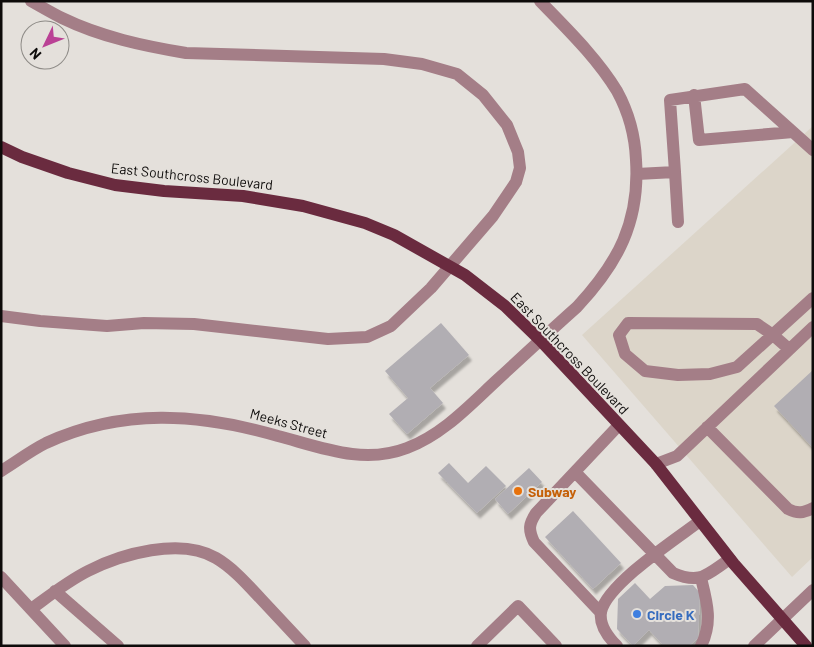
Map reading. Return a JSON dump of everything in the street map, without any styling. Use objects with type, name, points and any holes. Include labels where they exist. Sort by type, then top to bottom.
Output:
[{"type":"main road","name":"East Southcross Boulevard","points":[[1,147],[22,157],[68,173],[116,185],[164,191],[244,196],[304,206],[365,223],[394,235],[465,275],[505,306],[540,340],[656,464],[730,559],[806,646]]},
{"type":"street","points":[[1,316],[107,326],[144,323],[194,324],[328,339],[367,336],[391,326],[431,288],[493,216],[516,182],[520,168],[518,152],[506,125],[483,95],[457,74],[422,64],[384,59],[186,53],[156,48],[110,37],[63,19],[32,1]]},
{"type":"street","name":"Meeks Street","points":[[1,472],[44,444],[70,433],[121,420],[161,417],[198,418],[245,426],[342,454],[367,456],[392,453],[425,441],[454,420],[577,307],[594,289],[618,253],[635,208],[637,174],[635,146],[632,127],[625,108],[616,90],[575,38],[540,1]]},
{"type":"street","points":[[678,222],[670,100],[745,89],[813,150]]},
{"type":"street","points":[[694,95],[699,140],[793,132]]},
{"type":"street","points":[[637,174],[675,172]]},
{"type":"street","points":[[789,350],[773,335],[757,324],[628,322],[619,335],[624,354],[645,371],[678,375],[710,374],[737,367],[773,335],[813,298]]},
{"type":"street","points":[[656,464],[677,456],[810,332]]},
{"type":"street","points":[[617,646],[605,634],[601,613],[534,542],[529,532],[529,523],[536,513],[619,425]]},
{"type":"street","points":[[707,428],[788,509],[795,513],[802,513],[813,508]]},
{"type":"street","points":[[575,472],[673,573],[688,579],[702,578],[730,559]]},
{"type":"street","points":[[601,613],[607,599],[619,585],[655,554],[700,521]]},
{"type":"street","points":[[31,609],[88,571],[129,555],[164,549],[195,550],[215,557],[240,577],[305,646]]},
{"type":"street","points":[[1,577],[65,646]]},
{"type":"street","points":[[701,646],[707,634],[709,618],[702,578]]},
{"type":"street","points":[[754,646],[813,590]]},
{"type":"street","points":[[55,592],[118,646]]},
{"type":"street","points":[[477,646],[518,606],[556,646]]},
{"type":"shaded area","points":[[813,126],[813,557],[792,577],[582,335]]},
{"type":"building","points":[[441,323],[469,355],[430,388],[443,403],[407,434],[389,414],[408,398],[385,371]]},
{"type":"building","points":[[813,370],[813,448],[774,406]]},
{"type":"building","points":[[449,463],[468,483],[486,466],[506,486],[477,513],[438,473]]},
{"type":"building","name":"Subway","points":[[529,468],[542,482],[508,514],[495,499]]},
{"type":"building","points":[[573,511],[621,563],[593,589],[545,537]]},
{"type":"building","points":[[635,583],[650,599],[665,586],[693,585],[700,593],[698,638],[689,646],[662,644],[649,630],[633,646],[617,629],[618,599]]},
{"type":"place","name":"Subway","points":[[518,491]]},
{"type":"place","name":"Circle K","points":[[637,614]]}]
